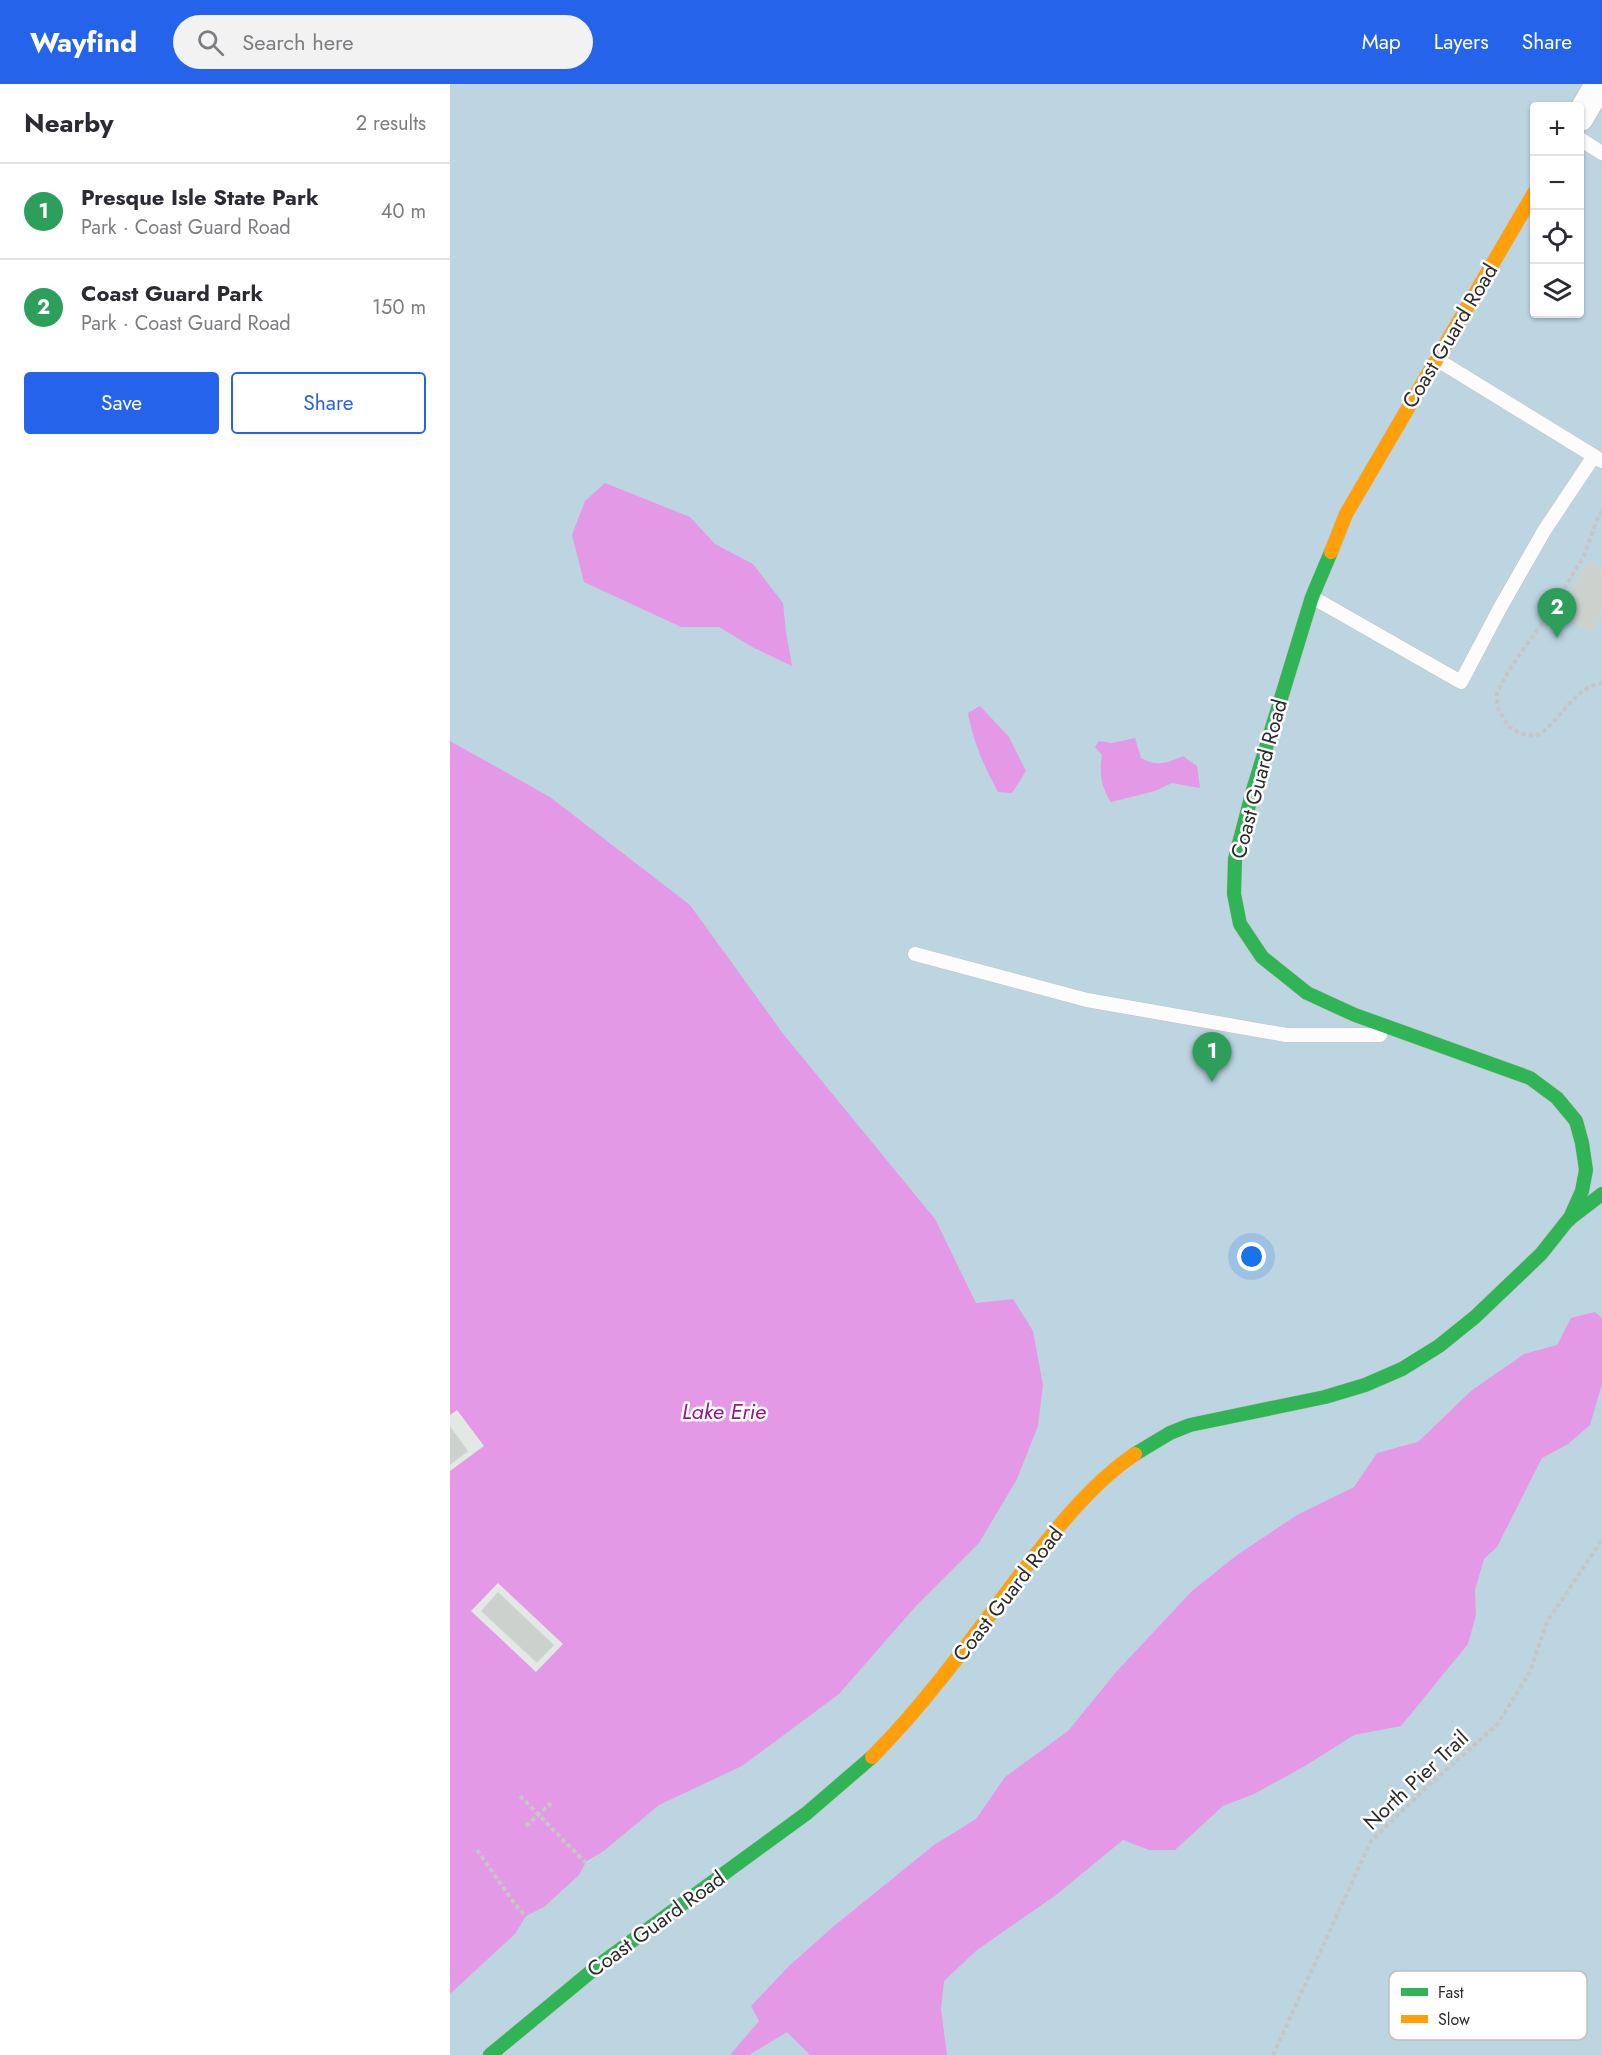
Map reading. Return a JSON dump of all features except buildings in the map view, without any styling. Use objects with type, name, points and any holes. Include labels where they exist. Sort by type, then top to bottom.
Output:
[{"type":"street","points":[[1584,110],[1599,84]]},
{"type":"street","name":"Coast Guard Road","points":[[1530,200],[1346,513],[1312,597],[1253,790],[1235,859],[1234,894],[1240,924],[1262,957],[1307,993],[1355,1015],[1530,1078],[1557,1098],[1576,1121],[1586,1170],[1582,1191],[1569,1220]]},
{"type":"street","name":"Coast Guard Road","points":[[490,2055],[569,1988],[622,1947],[757,1850],[861,1768],[918,1708],[1022,1571],[1081,1502],[1131,1456],[1154,1440],[1191,1423],[1319,1399],[1365,1384],[1403,1368],[1438,1345],[1508,1286],[1543,1252],[1569,1220],[1602,1194]]},
{"type":"lane","points":[[1584,142],[1602,153]]},
{"type":"lane","points":[[1312,597],[1461,682],[1544,531],[1598,458],[1436,359]]},
{"type":"lane","points":[[915,954],[1088,1000],[1286,1035],[1406,1034]]},
{"type":"path","points":[[1602,511],[1584,556],[1497,692],[1497,706],[1508,726],[1521,734],[1536,736],[1555,721],[1574,698],[1594,684],[1602,683]]},
{"type":"path","name":"North Pier Trail","points":[[1273,2055],[1371,1841],[1430,1784],[1497,1725],[1530,1672],[1547,1622],[1602,1540]]},
{"type":"path","points":[[520,1796],[586,1863]]},
{"type":"path","points":[[526,1826],[551,1803]]},
{"type":"path","points":[[477,1850],[517,1907],[526,1916]]},
{"type":"shaded area","points":[[450,84],[1602,84],[1602,2055],[450,2055],[450,1875],[586,1863],[605,1849],[450,1177]]},
{"type":"water","points":[[605,483],[690,517],[715,544],[753,564],[783,603],[792,666],[754,648],[719,627],[681,627],[584,582],[572,535],[585,501]]},
{"type":"water","points":[[980,706],[1009,737],[1026,771],[1012,793],[998,792],[976,744],[968,713]]},
{"type":"water","points":[[1135,738],[1141,758],[1146,761],[1162,763],[1183,756],[1197,766],[1200,788],[1172,783],[1155,791],[1111,802],[1102,780],[1102,755],[1095,747],[1099,741],[1112,743]]},
{"type":"water","name":"Lake Erie","points":[[450,741],[550,797],[690,905],[784,1035],[935,1219],[976,1303],[1013,1299],[1033,1331],[1043,1385],[1038,1426],[1017,1479],[979,1543],[916,1606],[839,1694],[742,1766],[659,1805],[605,1850],[586,1862],[579,1875],[544,1907],[526,1916],[515,1934],[450,1994]]},
{"type":"water","points":[[1595,1312],[1602,1318],[1602,1384],[1590,1425],[1568,1444],[1542,1458],[1497,1547],[1484,1559],[1475,1590],[1476,1615],[1468,1644],[1401,1726],[1354,1735],[1305,1766],[1254,1794],[1223,1806],[1175,1850],[1149,1850],[1123,1840],[1056,1895],[977,1950],[944,1981],[941,2009],[947,2055],[810,2055],[787,2032],[749,2055],[730,2055],[759,2021],[751,2006],[789,1966],[834,1926],[934,1845],[976,1819],[1005,1777],[1068,1731],[1117,1671],[1192,1591],[1237,1555],[1297,1515],[1354,1487],[1377,1453],[1418,1442],[1471,1391],[1524,1354],[1557,1345],[1571,1318]]},
{"type":"pier","points":[[457,1410],[484,1446],[450,1471],[450,1415]]},
{"type":"pier","points":[[498,1583],[563,1644],[536,1672],[471,1611]]},
{"type":"traffic: fast","points":[[1331,552],[1312,597],[1253,790],[1235,859],[1234,894],[1240,924],[1262,957],[1307,993],[1355,1015],[1530,1078],[1557,1098],[1576,1121],[1586,1170],[1582,1191],[1569,1220]]},
{"type":"traffic: fast","points":[[1135,1454],[1170,1433],[1190,1425],[1325,1397],[1365,1385],[1402,1369],[1439,1346],[1475,1317],[1541,1254],[1568,1220],[1602,1194]]},
{"type":"traffic: fast","points":[[490,2055],[599,1965],[807,1813],[872,1757]]},
{"type":"traffic: slow","points":[[1331,552],[1346,514],[1530,200]]},
{"type":"traffic: slow","points":[[872,1757],[930,1692],[1072,1510],[1102,1480],[1135,1454]]},
{"type":"place","name":"Coast Guard Park","points":[[1557,638]]},
{"type":"place","name":"Presque Isle State Park","points":[[1212,1082]]}]
